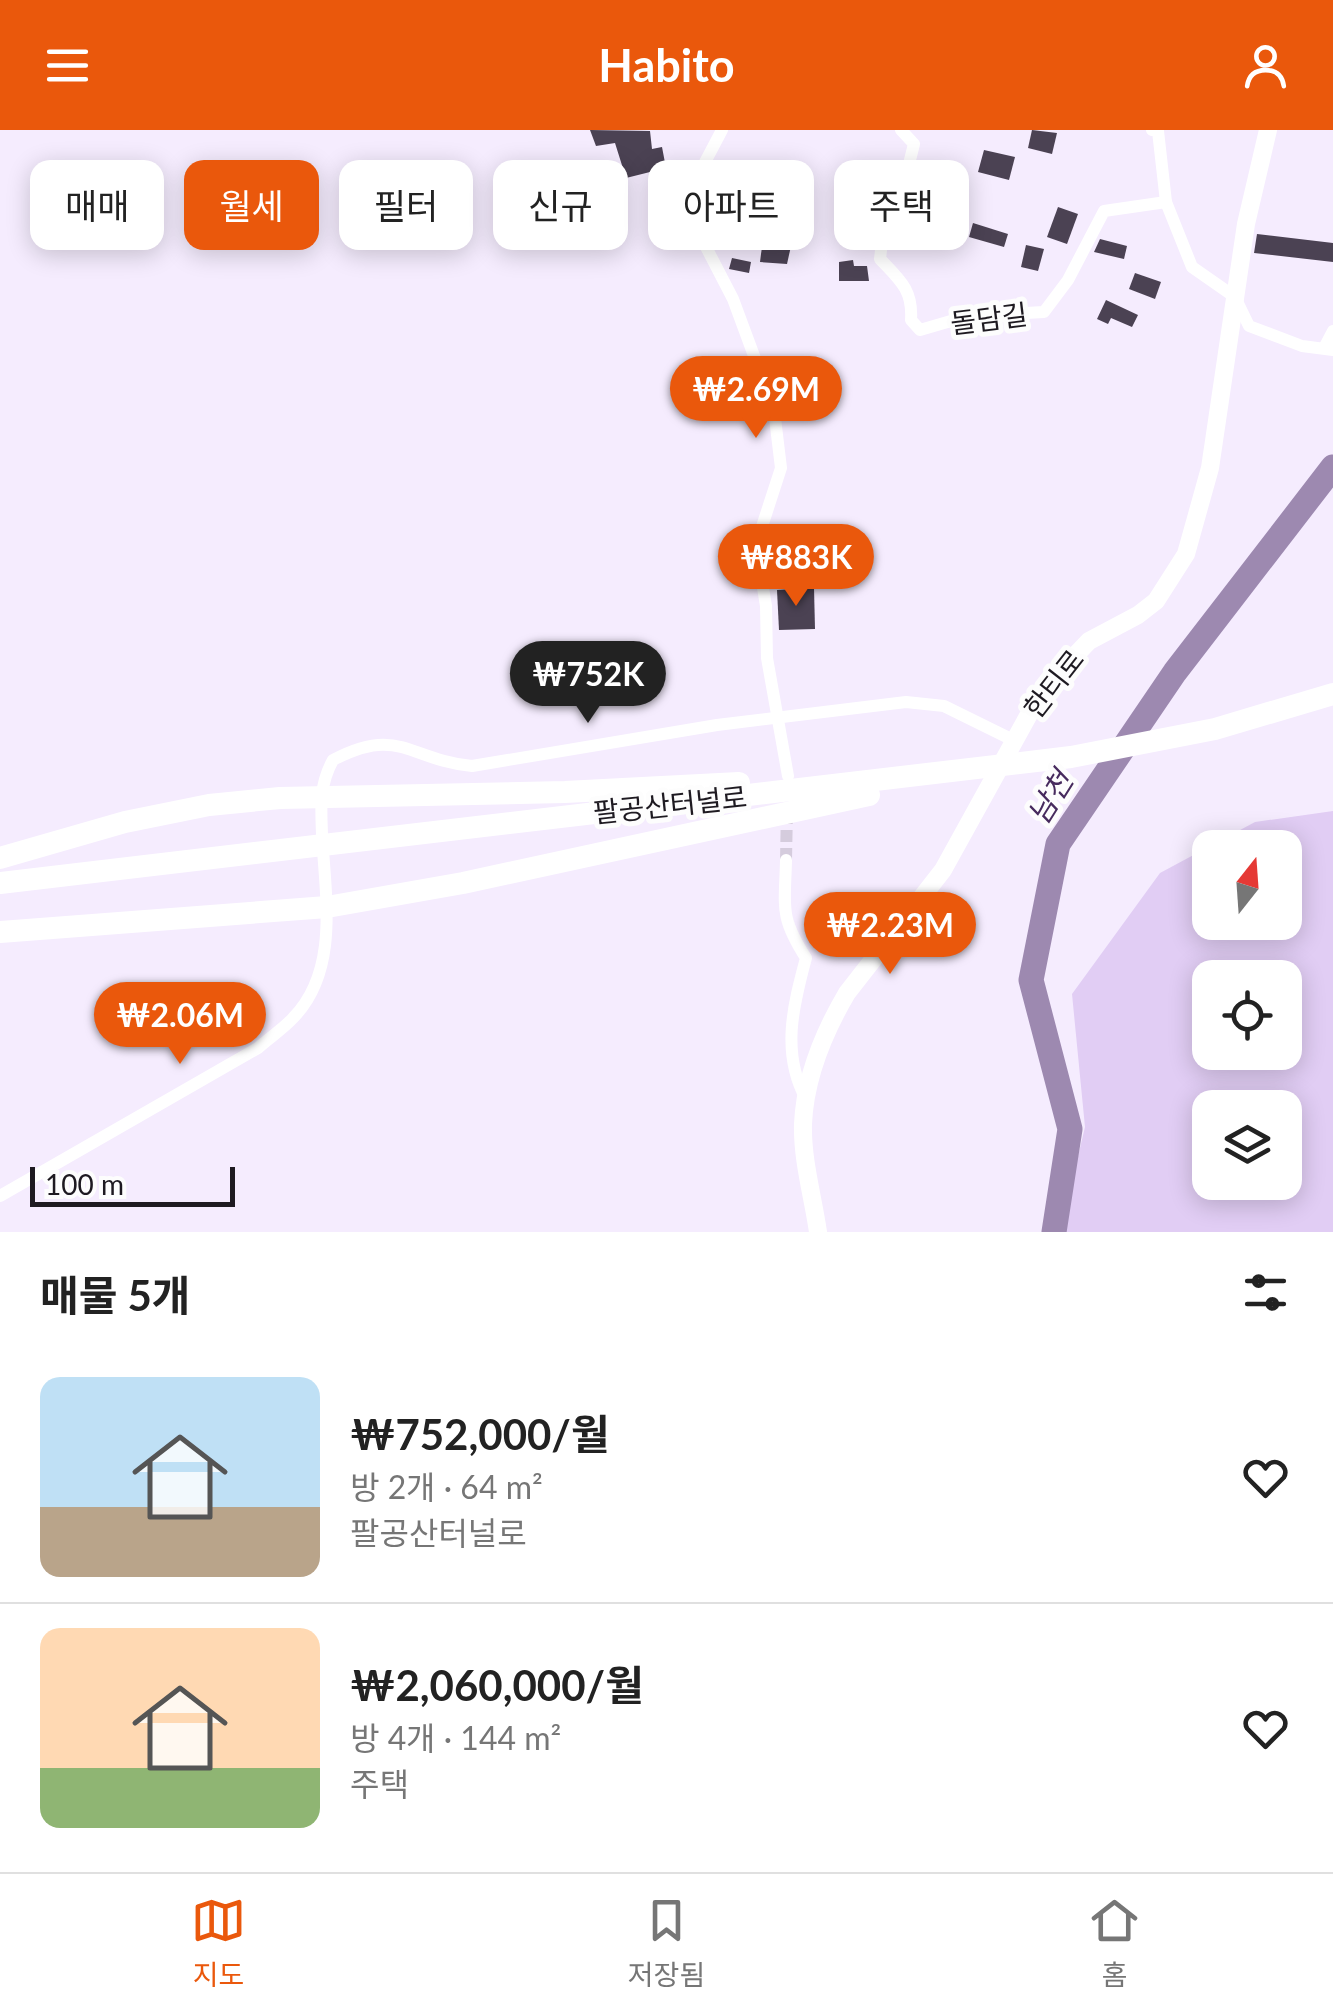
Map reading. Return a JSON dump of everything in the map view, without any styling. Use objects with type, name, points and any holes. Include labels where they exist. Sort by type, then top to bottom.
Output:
[{"type":"highway","name":"팔공산터널로","points":[[0,897],[160,871],[442,837],[1120,762],[1198,747],[1297,713],[1333,694]]},
{"type":"highway","name":"팔공산터널로","points":[[1297,713],[1333,707]]},
{"type":"highway","points":[[0,858],[125,822],[209,805],[320,797],[876,788]]},
{"type":"highway","points":[[0,932],[327,907],[463,884],[876,788]]},
{"type":"highway","name":"팔공산터널로","points":[[0,883],[160,871]]},
{"type":"street","points":[[722,130],[703,166],[690,216],[732,300],[774,410],[781,468],[756,545],[776,719],[788,776]]},
{"type":"street","name":"돌담길","points":[[901,130],[914,144],[900,200],[884,224],[880,259],[901,280],[912,301],[911,320],[920,330],[968,316],[1044,312],[1068,280],[1104,210],[1166,202]]},
{"type":"street","points":[[1152,130],[1158,131],[1166,202],[1192,267],[1235,297],[1249,326],[1302,346],[1328,349],[1333,331]]},
{"type":"street","name":"한티로","points":[[818,1232],[805,1151],[806,1099],[824,1037],[841,1002],[943,870],[1043,688],[1089,641],[1156,601],[1186,554],[1210,468],[1246,224],[1268,130]]},
{"type":"street","points":[[0,1196],[258,1048],[294,1018],[309,996],[322,964],[327,907],[320,797],[333,760],[371,744],[400,745],[436,759],[472,766],[718,725],[906,702],[944,706],[1012,740]]},
{"type":"street","points":[[786,860],[782,906],[789,932],[806,958],[796,993],[790,1046],[793,1076],[806,1099]]},
{"type":"shaded area","points":[[1333,811],[1333,1232],[1060,1232],[1085,1127],[1072,994],[1160,873],[1192,856],[1192,940],[1302,940],[1302,830],[1240,830],[1255,822]]},
{"type":"building","points":[[590,130],[650,131],[652,149],[662,147],[664,160],[648,160],[648,172],[628,178],[628,160],[620,160],[615,143],[596,146]]},
{"type":"building","points":[[1032,130],[1057,133],[1052,154],[1028,148]]},
{"type":"building","points":[[984,150],[1015,157],[1009,180],[978,172]]},
{"type":"building","points":[[1058,207],[1078,214],[1067,244],[1047,237]]},
{"type":"building","points":[[973,223],[1008,234],[1004,247],[969,237]]},
{"type":"building","points":[[1257,234],[1333,243],[1333,262],[1254,253]]},
{"type":"building","points":[[1100,239],[1127,246],[1124,259],[1094,252]]},
{"type":"building","points":[[1026,245],[1044,249],[1038,271],[1021,267]]},
{"type":"building","points":[[762,250],[790,250],[787,264],[760,262]]},
{"type":"building","points":[[732,258],[751,262],[749,273],[729,269]]},
{"type":"building","points":[[853,260],[854,266],[867,266],[869,281],[839,281],[839,262]]},
{"type":"building","points":[[1135,273],[1161,282],[1155,299],[1129,289]]},
{"type":"building","points":[[1106,300],[1138,315],[1132,327],[1111,318],[1108,324],[1097,319]]},
{"type":"building","points":[[814,588],[815,629],[779,630],[777,590]]},
{"type":"waterway","name":"남천","points":[[1054,1232],[1070,1129],[1031,980],[1058,844],[1175,672],[1333,467]]},
{"type":"tunnel","points":[[786,860],[787,809]]}]
